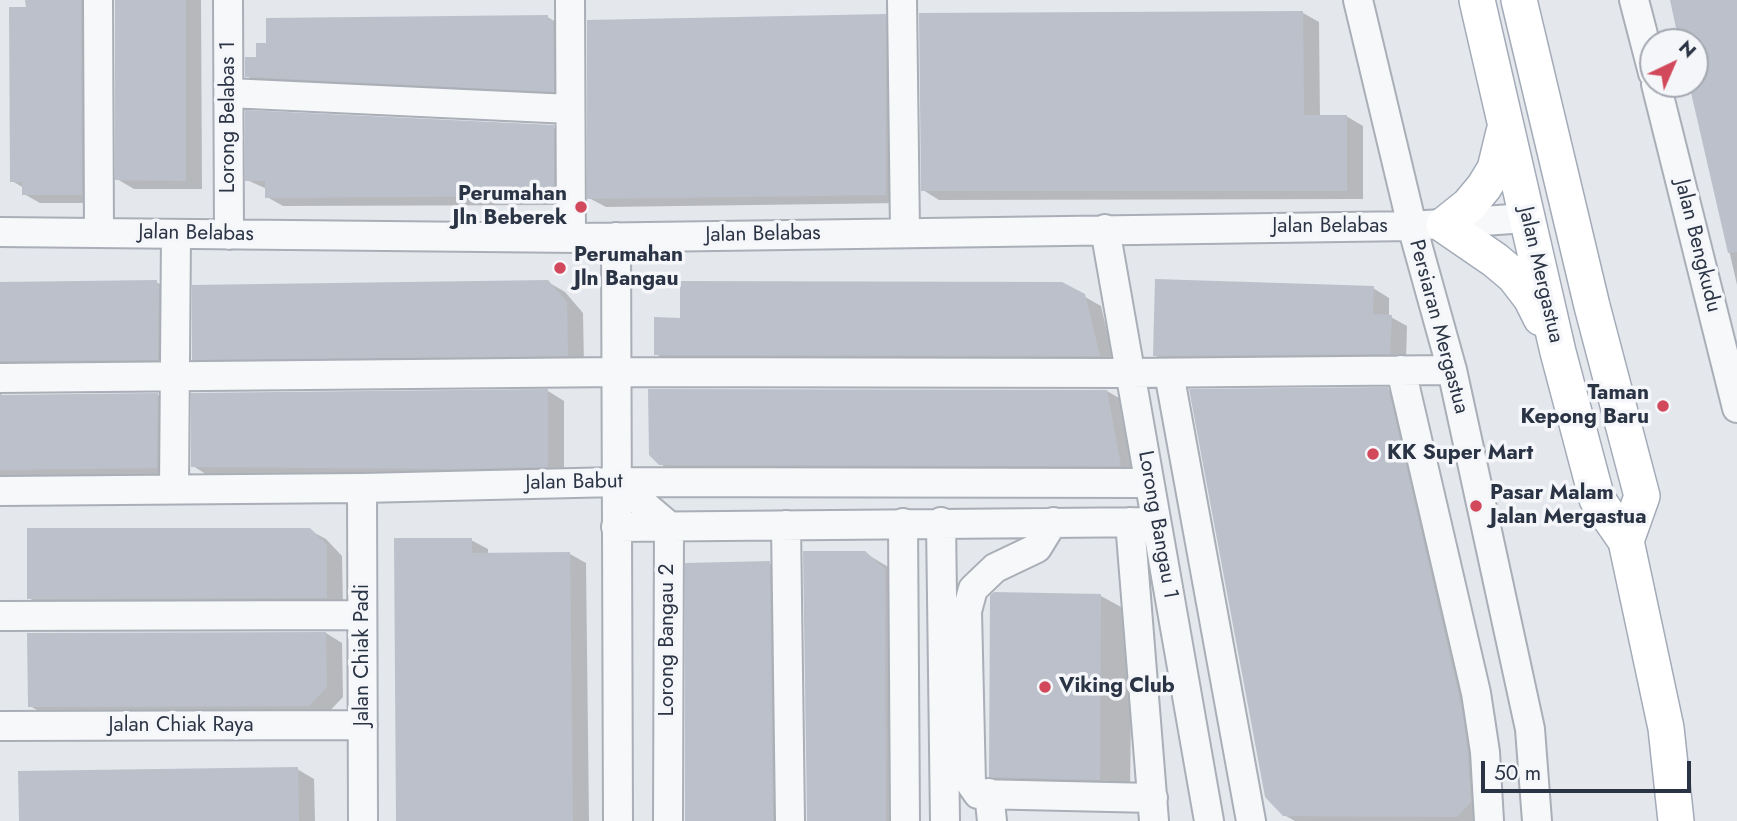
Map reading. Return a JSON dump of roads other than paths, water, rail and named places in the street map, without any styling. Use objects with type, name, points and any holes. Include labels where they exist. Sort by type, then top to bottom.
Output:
[{"type":"main road","name":"Jalan Mergastua","points":[[1477,0],[1558,352],[1597,499],[1626,541],[1666,728],[1678,821]]},
{"type":"main road","name":"Jalan Mergastua","points":[[1519,0],[1592,306],[1642,496],[1626,541]]},
{"type":"main road","points":[[1428,226],[1469,205],[1495,169],[1502,150],[1505,129]]},
{"type":"main road","points":[[1557,157],[1549,183],[1526,218],[1555,246],[1592,306]]},
{"type":"main road","points":[[1428,226],[1496,260],[1514,276],[1531,298],[1558,352]]},
{"type":"street","points":[[98,0],[99,233]]},
{"type":"street","name":"Lorong Belabas 1","points":[[228,0],[229,235]]},
{"type":"street","points":[[570,0],[571,238]]},
{"type":"street","points":[[902,0],[905,232]]},
{"type":"street","name":"Persiaran Mergastua","points":[[1358,0],[1428,226],[1452,370],[1531,729],[1537,821]]},
{"type":"street","points":[[1634,0],[1641,28]]},
{"type":"street","points":[[229,93],[570,109]]},
{"type":"street","name":"Jalan Bengkudu","points":[[1660,98],[1730,347],[1737,408]]},
{"type":"street","name":"Jalan Belabas","points":[[0,232],[571,238],[1428,226],[1526,218]]},
{"type":"street","name":"Lorong Bangau 1","points":[[1105,229],[1149,483],[1143,522],[1209,821]]},
{"type":"street","points":[[174,489],[176,234]]},
{"type":"street","points":[[616,237],[618,821]]},
{"type":"street","points":[[1401,370],[1476,693],[1485,752],[1489,821]]},
{"type":"street","points":[[0,378],[617,372],[1169,373],[1452,370]]},
{"type":"street","points":[[1169,373],[1251,821]]},
{"type":"street","points":[[617,482],[669,526]]},
{"type":"street","name":"Jalan Babut","points":[[0,492],[617,482],[1149,483]]},
{"type":"street","name":"Jalan Chiak Padi","points":[[362,488],[363,821]]},
{"type":"street","points":[[616,527],[941,522],[1053,522],[1143,522],[1154,809],[978,794],[971,783],[967,611],[972,589],[995,568],[1037,548],[1053,522]]},
{"type":"street","points":[[941,522],[945,821]]},
{"type":"street","points":[[903,523],[905,821]]},
{"type":"street","points":[[786,525],[790,821]]},
{"type":"street","name":"Lorong Bangau 2","points":[[668,821],[669,526]]},
{"type":"street","points":[[0,616],[362,615]]},
{"type":"street","name":"Jalan Chiak Raya","points":[[0,726],[363,725]]},
{"type":"street","points":[[989,793],[992,821]]},
{"type":"place","name":"Perumahan Jln Beberek","points":[[581,207]]},
{"type":"place","name":"Perumahan Jln Bangau","points":[[560,268]]},
{"type":"place","name":"Taman Kepong Baru","points":[[1663,406]]},
{"type":"place","name":"KK Super Mart","points":[[1373,454]]},
{"type":"place","name":"Pasar Malam Jalan Mergastua","points":[[1476,506]]},
{"type":"place","name":"Viking Club","points":[[1045,687]]}]
